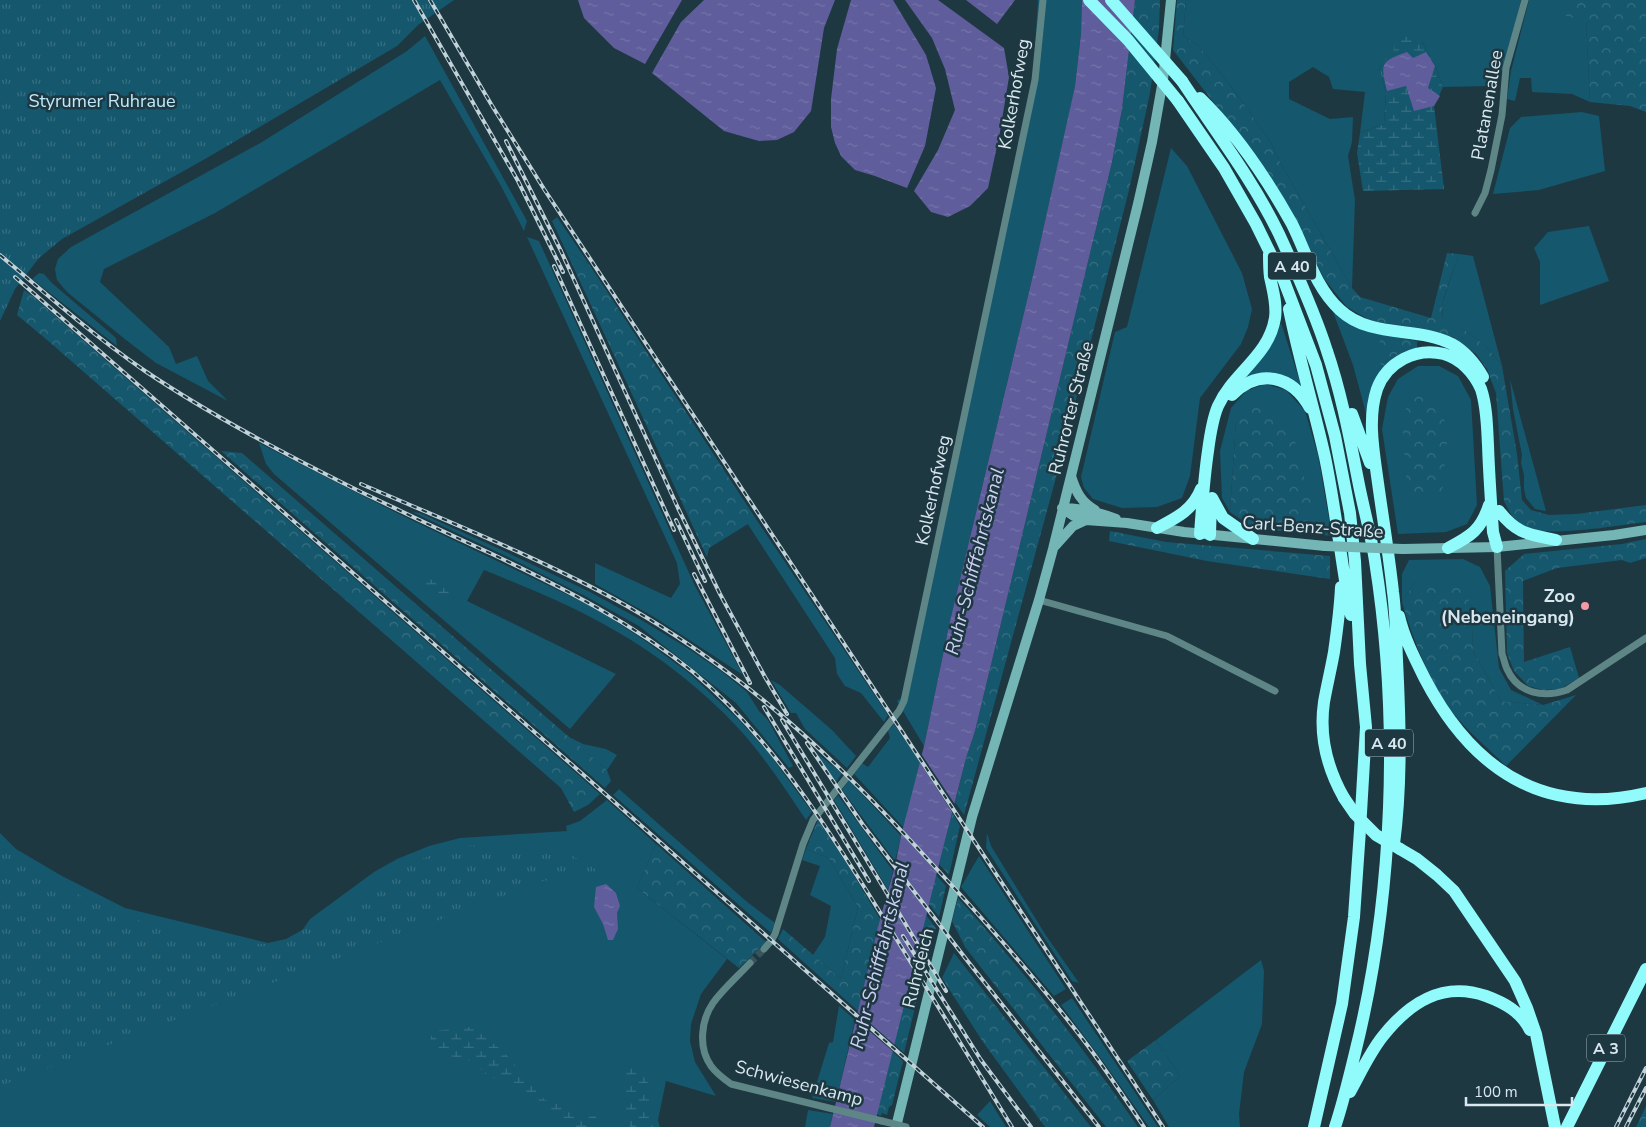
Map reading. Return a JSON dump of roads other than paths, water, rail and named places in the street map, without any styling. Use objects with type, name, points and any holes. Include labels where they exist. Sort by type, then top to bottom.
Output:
[{"type":"highway","name":"A 40","points":[[1088,0],[1128,40],[1178,101],[1224,168],[1269,249],[1284,281],[1316,365],[1347,489],[1355,561],[1360,664],[1366,727],[1354,917],[1342,1004],[1314,1127]]},
{"type":"highway","name":"A 40","points":[[1111,0],[1182,81],[1249,181],[1278,232],[1328,354],[1348,426],[1375,560],[1388,689],[1387,852],[1371,979],[1342,1107],[1335,1127]]},
{"type":"highway","points":[[1182,81],[1217,114],[1258,169],[1292,225],[1317,281],[1329,300],[1341,312],[1372,327],[1425,336],[1452,344],[1466,354],[1475,364],[1486,382],[1492,404],[1500,532],[1498,547]]},
{"type":"highway","points":[[1205,535],[1204,482],[1210,435],[1218,407],[1224,396],[1264,348],[1272,333],[1276,316],[1276,299],[1270,275],[1269,249]]},
{"type":"highway","points":[[1284,281],[1331,490],[1360,664]]},
{"type":"highway","points":[[1328,354],[1339,374],[1352,416],[1369,460],[1380,501]]},
{"type":"highway","points":[[1379,927],[1387,896],[1398,814],[1401,757],[1393,594],[1373,444],[1373,414],[1377,390],[1381,380],[1391,367],[1399,361],[1415,354],[1446,354],[1461,362],[1472,373],[1480,388],[1486,411],[1493,532],[1498,547]]},
{"type":"highway","points":[[1205,535],[1211,496],[1213,455],[1222,415],[1232,396],[1246,383],[1260,378],[1286,382],[1301,394],[1317,424]]},
{"type":"highway","points":[[1157,528],[1184,513],[1197,498],[1204,482]]},
{"type":"highway","points":[[1211,496],[1223,518],[1253,539]]},
{"type":"highway","points":[[1448,548],[1477,530],[1486,515],[1491,500]]},
{"type":"highway","points":[[1499,511],[1507,521],[1521,532],[1556,540]]},
{"type":"highway","points":[[1342,557],[1334,652],[1324,700],[1322,722],[1328,765],[1335,783],[1344,798],[1376,835],[1417,857],[1454,891],[1515,981],[1524,1011],[1536,1034],[1555,1127]]},
{"type":"highway","points":[[1393,594],[1401,623],[1419,668],[1440,705],[1476,750],[1496,768],[1526,785],[1564,796],[1605,798],[1646,793]]},
{"type":"highway","name":"A 3","points":[[1567,1127],[1646,969]]},
{"type":"highway","name":"A 3","points":[[1574,1127],[1646,984]]},
{"type":"highway","points":[[1342,1107],[1382,1037],[1401,1016],[1432,996],[1442,992],[1469,991],[1524,1011]]},
{"type":"main road","name":"Ruhrorter Straße","points":[[972,817],[1053,549],[1138,204],[1163,80],[1171,0]]},
{"type":"main road","points":[[1071,475],[1081,499],[1100,513]]},
{"type":"main road","name":"Carl-Benz-Straße","points":[[1062,508],[1078,508],[1100,513],[1126,523]]},
{"type":"main road","name":"Carl-Benz-Straße","points":[[1062,508],[1074,516],[1086,520],[1126,523],[1205,535],[1324,546],[1403,549],[1498,547],[1646,530]]},
{"type":"main road","points":[[1053,549],[1073,526],[1086,520]]},
{"type":"main road","name":"Ruhrdeich","points":[[896,1127],[972,817]]},
{"type":"street","name":"Kolkerhofweg","points":[[764,949],[776,934],[802,844],[813,820],[899,711],[904,701],[1035,80],[1043,0]]},
{"type":"street","name":"Platanenallee","points":[[1475,213],[1485,193],[1491,170],[1502,115],[1506,68],[1525,0]]},
{"type":"street","points":[[1498,547],[1502,654],[1507,670],[1515,680],[1529,691],[1555,694],[1567,690],[1646,638]]},
{"type":"street","points":[[1039,600],[1167,636],[1275,691]]},
{"type":"street","name":"Schwiesenkamp","points":[[747,966],[713,1003],[704,1023],[702,1039],[710,1065],[731,1084],[906,1127]]},
{"type":"water","points":[[578,0],[682,0],[645,64],[614,48],[584,18]]},
{"type":"water","points":[[704,0],[835,0],[824,28],[811,111],[794,132],[777,140],[759,141],[724,131],[652,73],[681,22]]},
{"type":"water","points":[[851,0],[893,0],[926,55],[936,88],[925,146],[907,188],[855,170],[841,156],[835,143],[831,127],[831,99],[837,49]]},
{"type":"water","points":[[905,0],[938,0],[1004,48],[1009,77],[988,188],[970,206],[948,217],[931,212],[914,191],[938,150],[955,110],[945,69],[932,38]]},
{"type":"water","points":[[966,0],[1015,0],[997,24]]},
{"type":"water","name":"Ruhr-Schifffahrtskanal","points":[[1082,0],[1135,0],[1122,109],[1112,162],[975,731],[966,758],[874,1127],[830,1127],[924,746],[950,621],[1034,271],[1075,86],[1081,34]]},
{"type":"water","points":[[1407,52],[1413,58],[1426,52],[1435,66],[1428,88],[1440,96],[1434,106],[1414,111],[1406,86],[1387,91],[1384,65],[1391,59]]},
{"type":"water","points":[[606,884],[616,893],[620,906],[617,913],[618,929],[613,940],[608,940],[603,924],[594,907],[596,887]]},
{"type":"tunnel","points":[[750,963],[764,949]]},
{"type":"railway","points":[[414,0],[518,181],[563,272]]},
{"type":"railway","points":[[430,0],[544,189],[1163,1127]]},
{"type":"railway","points":[[506,141],[561,251],[678,508],[720,594],[787,714]]},
{"type":"railway","points":[[0,255],[107,344],[197,404],[251,435],[361,492],[518,567],[596,607],[645,637],[693,672],[750,727],[799,789],[865,888],[1012,1127]]},
{"type":"railway","points":[[554,266],[674,530]]},
{"type":"railway","points":[[15,277],[983,1127]]},
{"type":"railway","points":[[361,484],[495,542],[593,588],[669,632],[712,660],[752,691],[827,756],[863,791],[973,909],[1032,976],[1070,1023],[1103,1066],[1144,1127]]},
{"type":"railway","points":[[676,520],[705,581]]},
{"type":"railway","points":[[694,574],[750,683]]},
{"type":"railway","points":[[764,707],[869,881]]},
{"type":"railway","points":[[782,720],[946,991]]},
{"type":"railway","points":[[807,743],[863,825],[1099,1127]]},
{"type":"railway","points":[[903,936],[981,1060],[1031,1127]]},
{"type":"railway","points":[[1616,1127],[1646,1068]]},
{"type":"railway","points":[[1626,1127],[1646,1088]]},
{"type":"place","name":"Zoo (Nebeneingang)","points":[[1585,606]]},
{"type":"park label","name":"Styrumer Ruhraue","points":[[102,101]]}]
